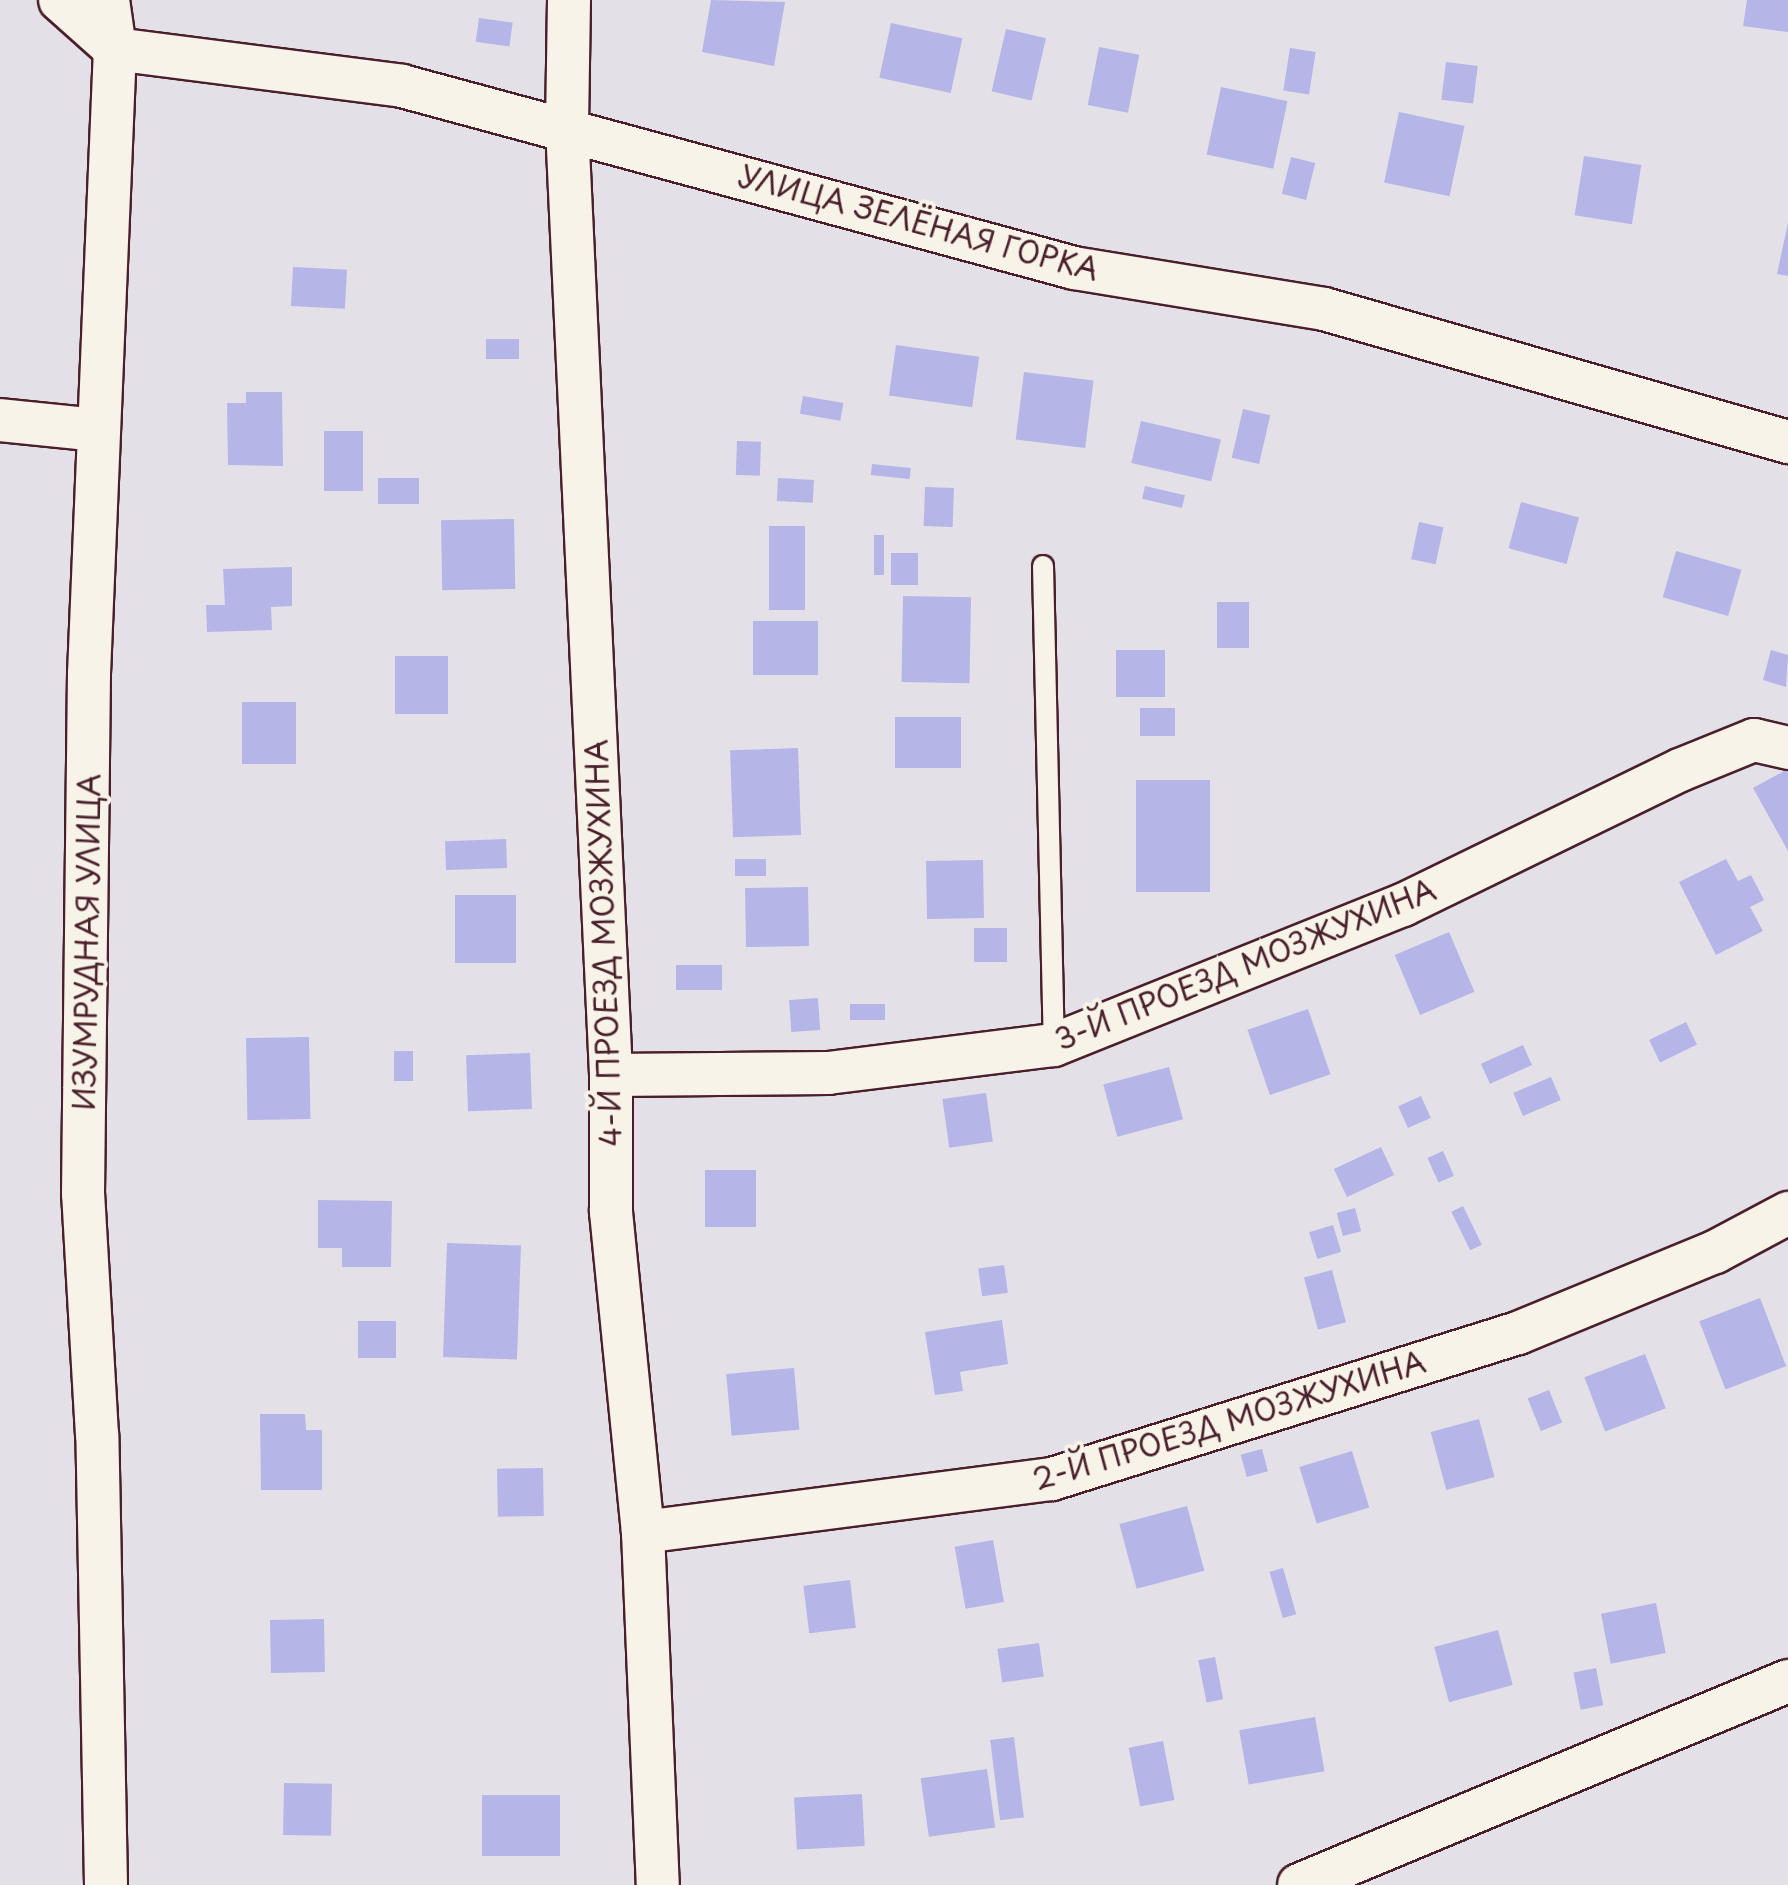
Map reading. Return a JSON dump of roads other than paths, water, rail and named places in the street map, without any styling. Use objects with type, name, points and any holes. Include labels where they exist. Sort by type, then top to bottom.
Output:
[{"type":"street","points":[[60,0],[115,48]]},
{"type":"street","name":"ИЗУМРУДНАЯ УЛИЦА","points":[[106,1885],[97,1436],[83,1194],[97,430],[115,48],[108,0]]},
{"type":"street","name":"4-Й ПРОЕЗД МОЗЖУХИНА","points":[[569,0],[567,127],[611,1076],[611,1212],[643,1532],[658,1885]]},
{"type":"street","name":"УЛИЦА ЗЕЛЁНАЯ ГОРКА","points":[[115,48],[402,86],[567,127],[1074,268],[1324,309],[1788,442]]},
{"type":"street","points":[[0,420],[97,430]]},
{"type":"street","name":"3-Й ПРОЕЗД МОЗЖУХИНА","points":[[611,1076],[828,1073],[1054,1045],[1403,905],[1680,770],[1754,740],[1788,748]]},
{"type":"street","name":"2-Й ПРОЕЗД МОЗЖУХИНА","points":[[643,1532],[1052,1479],[1518,1333],[1715,1252],[1788,1213]]},
{"type":"street","points":[[1299,1885],[1788,1680]]},
{"type":"lane","points":[[1043,566],[1054,1045]]}]
